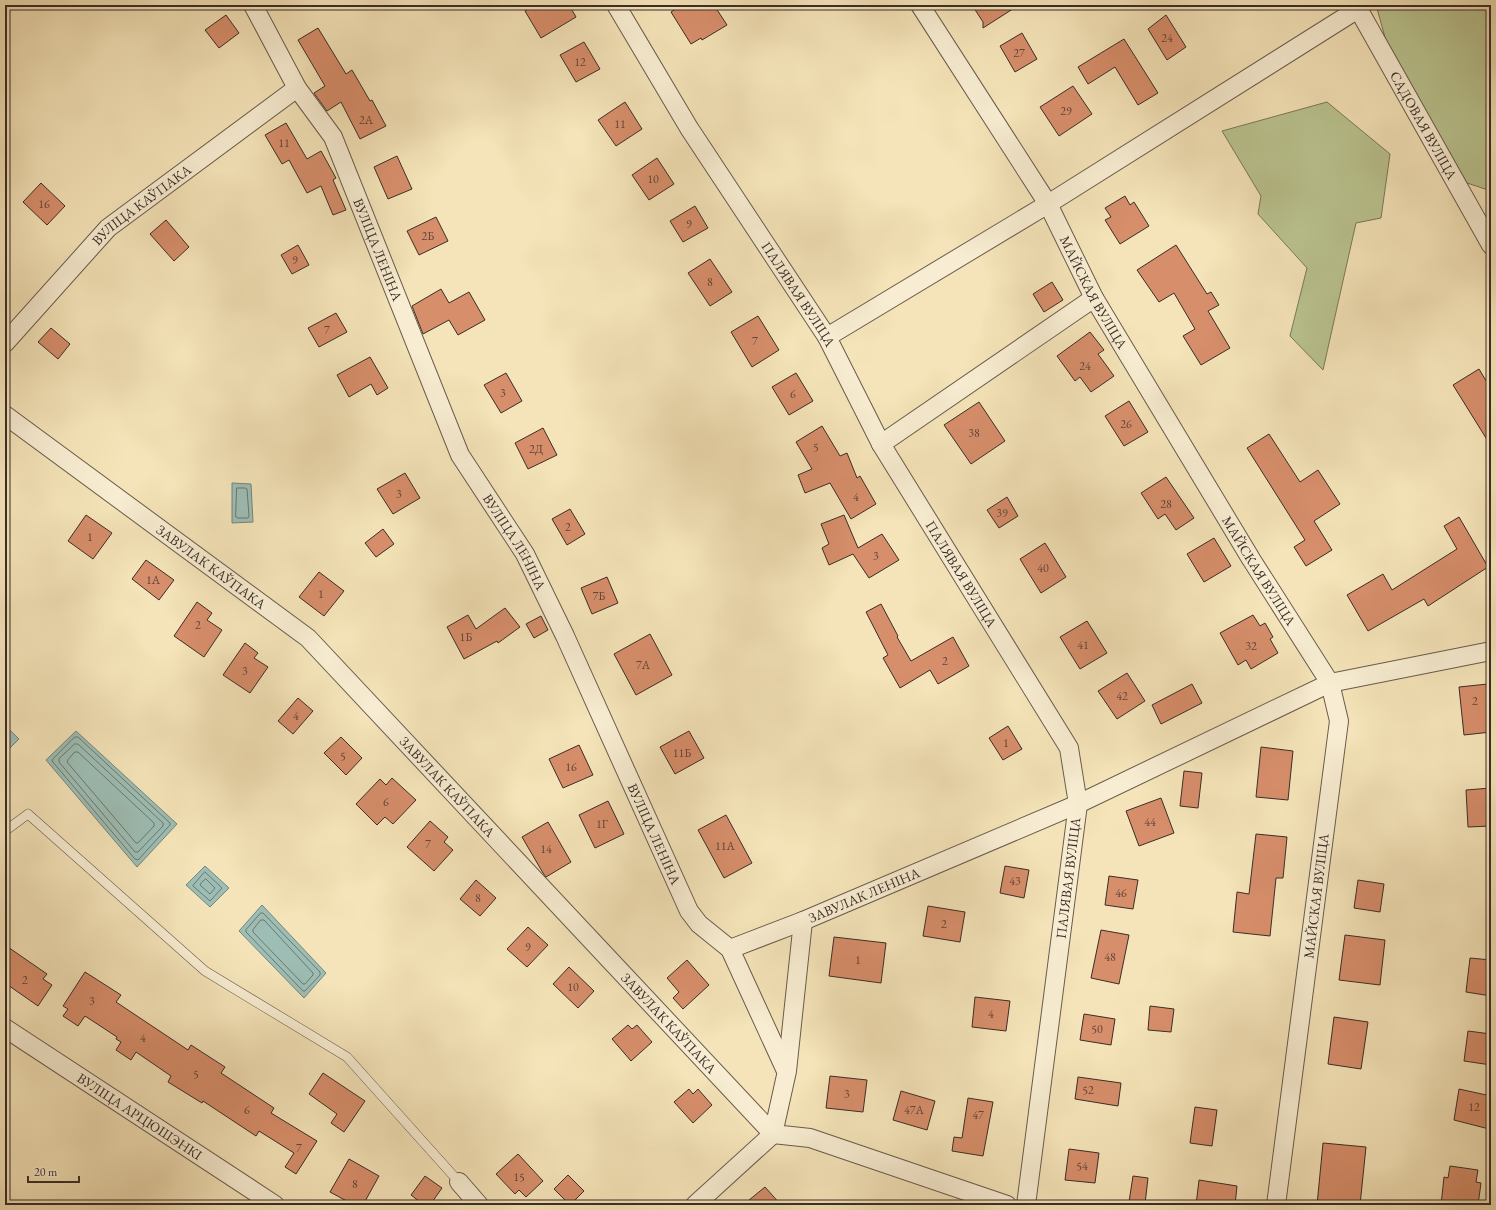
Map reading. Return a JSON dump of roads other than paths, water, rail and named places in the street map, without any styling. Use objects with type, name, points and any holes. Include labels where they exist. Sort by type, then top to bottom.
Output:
[{"type":"street","name":"ВУЛІЦА ЛЕНІНА","points":[[253,5],[297,88],[333,137],[460,454],[525,554],[565,636],[689,911],[699,924],[730,949],[787,1071]]},
{"type":"street","name":"ПАЛЯВАЯ ВУЛІЦА","points":[[616,5],[689,128],[827,336],[881,444],[1069,748],[1078,804],[1026,1205]]},
{"type":"street","name":"МАЙСКАЯ ВУЛІЦА","points":[[920,5],[1048,204],[1094,298],[1251,559],[1330,683],[1339,721],[1276,1205]]},
{"type":"street","points":[[827,336],[1048,204],[1357,7]]},
{"type":"street","name":"САДОВАЯ ВУЛІЦА","points":[[1357,7],[1491,245]]},
{"type":"street","name":"ВУЛІЦА КАЎПАКА","points":[[5,343],[108,228],[297,88]]},
{"type":"street","points":[[881,444],[1094,298]]},
{"type":"street","name":"ЗАВУЛАК КАЎПАКА","points":[[5,415],[308,638],[772,1134]]},
{"type":"street","name":"ЗАВУЛАК ЛЕНІНА","points":[[772,1134],[787,1071],[804,921],[1078,804],[1330,683],[1491,651]]},
{"type":"street","points":[[730,949],[804,921]]},
{"type":"street","name":"ВУЛІЦА АРЦЮШЭНКІ","points":[[5,1028],[275,1205]]},
{"type":"street","points":[[695,1205],[772,1134],[810,1138],[1008,1205]]},
{"type":"street","points":[[459,1182],[479,1205]]},
{"type":"lane","points":[[5,831],[28,814],[205,971],[347,1057],[459,1182]]},
{"type":"water","points":[[232,483],[251,484],[253,522],[232,523]]},
{"type":"water","points":[[5,725],[19,739],[5,753]]},
{"type":"water","points":[[76,731],[177,824],[137,867],[46,760]]},
{"type":"water","points":[[205,866],[229,888],[210,907],[186,885]]},
{"type":"water","points":[[262,905],[326,973],[304,998],[239,931]]}]
